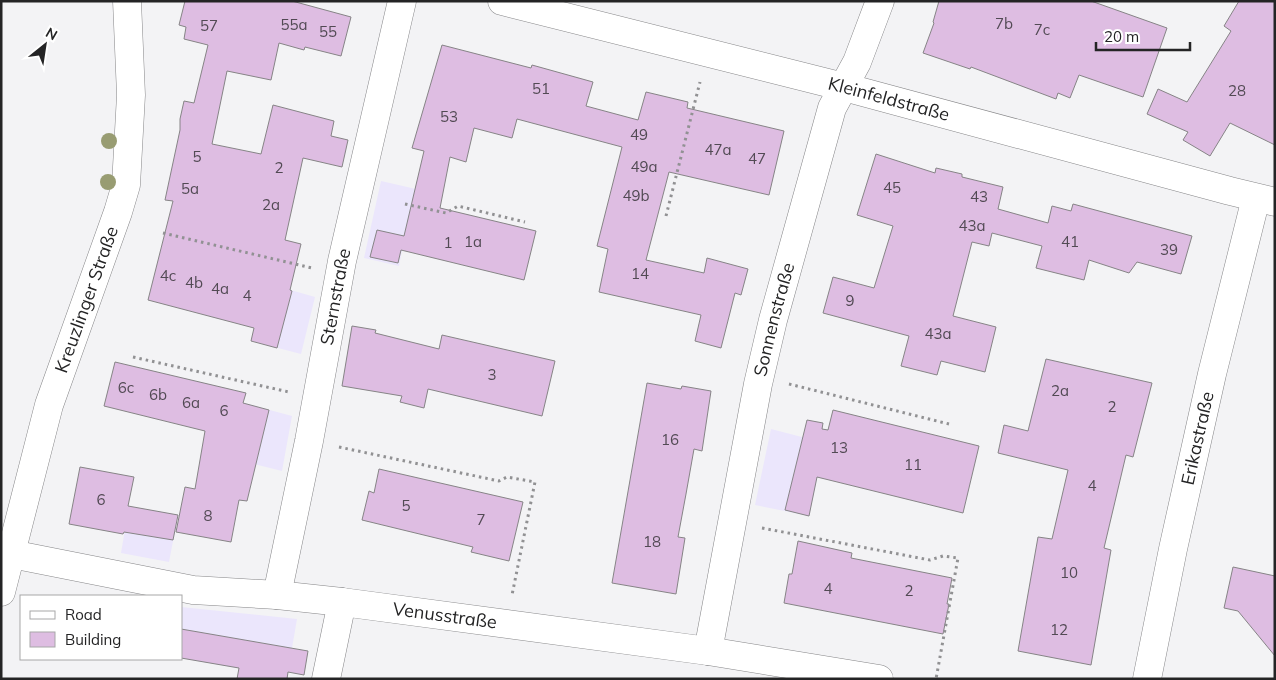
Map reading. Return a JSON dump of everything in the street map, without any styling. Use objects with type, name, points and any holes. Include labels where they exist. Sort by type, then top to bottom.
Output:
[{"type":"street","name":"Kreuzlinger Straße","points":[[1,592],[6,553],[49,405],[126,185],[131,95],[127,1]]},
{"type":"street","name":"Sternstraße","points":[[277,595],[309,441],[339,275],[402,1]]},
{"type":"street","name":"Kleinfeldstraße","points":[[502,1],[534,5],[1266,200]]},
{"type":"street","name":"Sonnenstraße","points":[[708,651],[760,377],[776,311],[832,108],[857,62],[880,1]]},
{"type":"street","name":"Erikastraße","points":[[1147,679],[1173,549],[1212,374],[1266,200]]},
{"type":"street","name":"Venusstraße","points":[[6,553],[193,590],[277,595],[342,602],[708,651],[879,679]]},
{"type":"street","points":[[326,679],[342,602]]},
{"type":"path","points":[[666,216],[708,52]]},
{"type":"path","points":[[405,204],[446,213],[458,206],[525,222]]},
{"type":"path","points":[[163,233],[339,275]]},
{"type":"path","points":[[133,357],[316,398]]},
{"type":"path","points":[[760,377],[948,424]]},
{"type":"path","points":[[309,441],[499,481],[507,477],[535,482],[511,604]]},
{"type":"path","points":[[732,522],[930,560],[943,556],[958,558],[936,679]]},
{"type":"shaded area","points":[[381,181],[442,195],[405,236],[399,266],[364,258]]},
{"type":"shaded area","points":[[266,283],[315,297],[301,354],[251,341]]},
{"type":"shaded area","points":[[244,403],[292,416],[282,471],[230,458]]},
{"type":"shaded area","points":[[771,429],[825,443],[809,516],[755,505]]},
{"type":"shaded area","points":[[129,506],[178,515],[169,562],[121,553]]},
{"type":"shaded area","points":[[182,607],[297,619],[287,677],[182,658]]},
{"type":"building","points":[[185,1],[292,1],[351,17],[341,56],[305,47],[304,50],[279,43],[271,80],[227,71],[212,144],[261,154],[273,105],[334,121],[331,136],[348,140],[342,167],[303,158],[285,240],[301,244],[290,290],[292,291],[277,348],[251,341],[254,328],[148,300],[173,201],[165,200],[180,130],[180,119],[184,101],[194,103],[208,45],[184,39],[186,27],[179,25]]},
{"type":"building","points":[[939,1],[1091,1],[1167,28],[1143,97],[1079,75],[1070,98],[1058,93],[1056,99],[971,67],[970,69],[923,53],[934,23]]},
{"type":"building","points":[[1239,1],[1275,1],[1275,145],[1230,123],[1210,156],[1183,140],[1188,132],[1147,114],[1158,89],[1187,102],[1231,31],[1224,26]]},
{"type":"building","points":[[442,45],[531,68],[532,65],[593,82],[586,106],[638,120],[646,92],[688,102],[687,108],[784,131],[769,195],[669,172],[646,260],[704,273],[707,258],[748,269],[741,295],[735,293],[721,348],[695,341],[701,315],[599,292],[608,249],[597,246],[622,147],[517,119],[512,138],[474,128],[466,162],[450,157],[440,208],[536,231],[524,280],[401,250],[398,263],[370,257],[377,230],[404,236],[424,151],[412,148]]},
{"type":"building","points":[[876,154],[935,173],[936,168],[962,174],[962,177],[1003,187],[998,209],[1048,223],[1052,206],[1071,211],[1073,204],[1192,236],[1181,274],[1137,262],[1129,273],[1089,260],[1084,280],[1036,268],[1042,246],[992,233],[989,246],[972,242],[953,316],[996,327],[985,372],[941,361],[937,375],[901,366],[909,336],[823,313],[833,277],[874,288],[893,226],[857,215]]},
{"type":"building","points":[[352,326],[376,330],[375,333],[439,349],[442,335],[555,361],[542,416],[428,389],[424,408],[400,402],[402,396],[342,386]]},
{"type":"building","points":[[1046,359],[1152,383],[1133,457],[1126,455],[1104,548],[1111,550],[1091,665],[1018,651],[1038,537],[1052,539],[1068,470],[998,453],[1004,425],[1028,431]]},
{"type":"building","points":[[115,362],[246,393],[243,403],[269,410],[247,501],[239,500],[231,542],[176,532],[185,487],[195,489],[205,431],[104,406]]},
{"type":"building","points":[[647,383],[681,389],[682,386],[711,391],[702,451],[694,449],[678,537],[685,538],[676,594],[612,583]]},
{"type":"building","points":[[833,410],[979,446],[963,513],[817,477],[809,516],[785,510],[807,420],[823,423],[822,429],[828,430]]},
{"type":"building","points":[[80,467],[134,477],[128,506],[178,515],[173,540],[124,532],[123,534],[69,524]]},
{"type":"building","points":[[379,469],[523,502],[509,561],[471,552],[473,547],[362,520],[369,491],[374,493]]},
{"type":"building","points":[[798,541],[852,553],[851,558],[952,578],[943,634],[784,603],[789,574],[792,574]]},
{"type":"building","points":[[1233,567],[1275,576],[1275,656],[1238,611],[1224,608]]},
{"type":"building","points":[[182,629],[308,651],[304,675],[288,672],[287,679],[237,679],[239,668],[182,658]]}]
